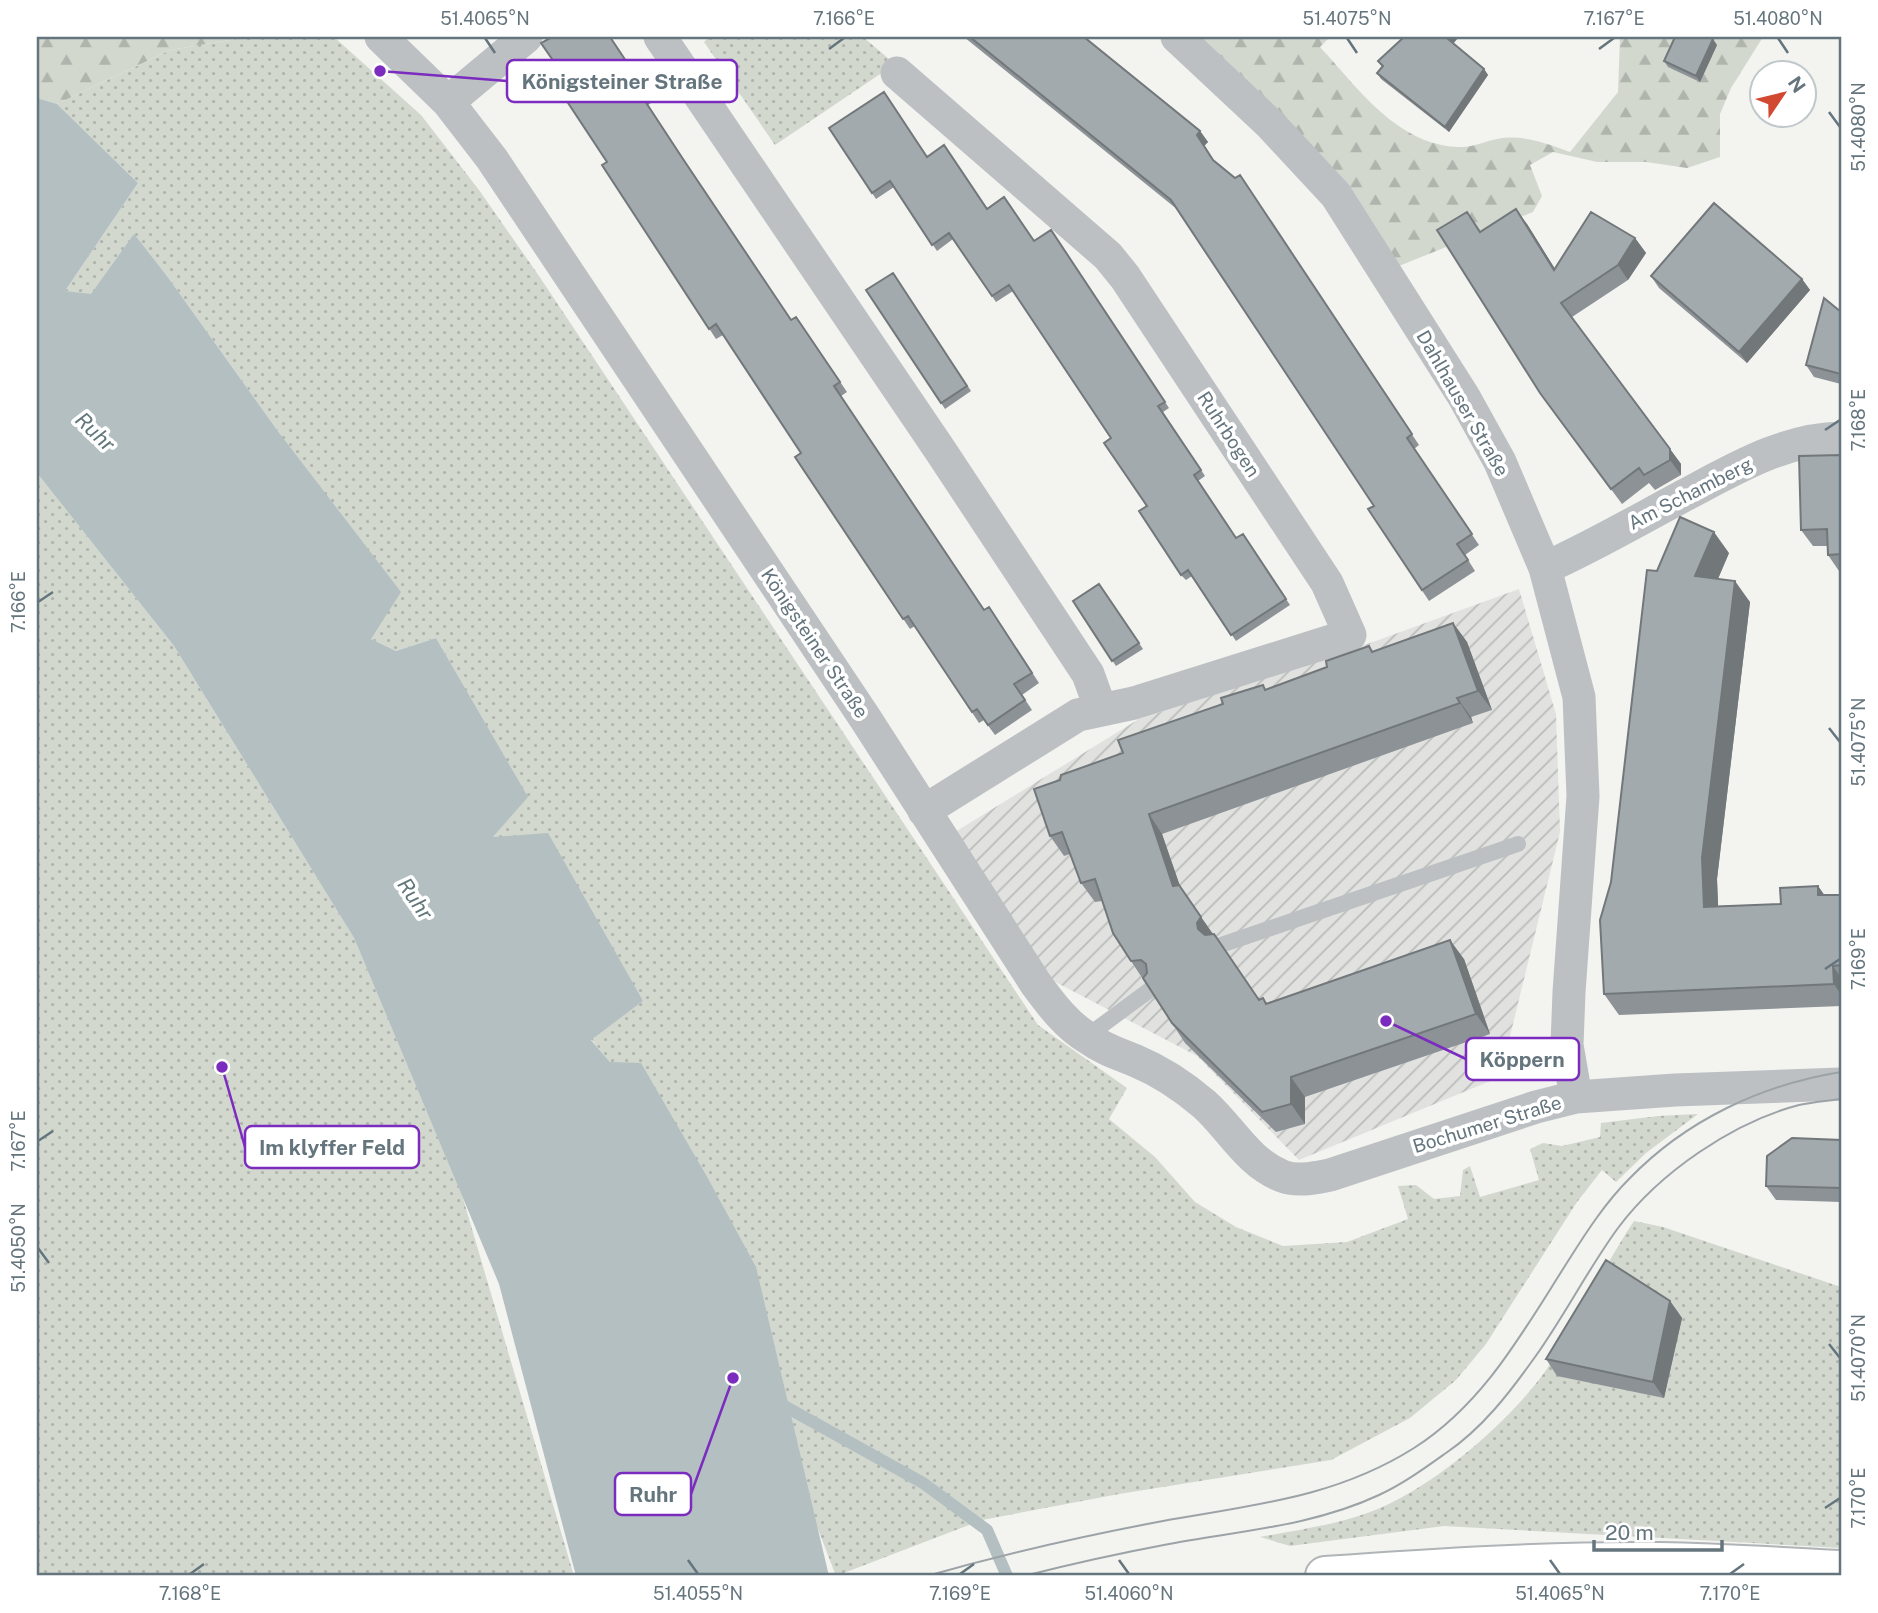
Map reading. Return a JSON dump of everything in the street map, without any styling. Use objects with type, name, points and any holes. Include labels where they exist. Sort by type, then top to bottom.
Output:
[{"type":"main road","points":[[1325,1576],[1446,1567],[1587,1563],[1736,1564],[1841,1570]]},
{"type":"street","name":"Königsteiner Straße","points":[[380,37],[448,102],[492,159],[864,718],[1036,985],[1059,1015],[1086,1037],[1182,1086],[1206,1105],[1258,1163],[1284,1177],[1305,1180]]},
{"type":"street","points":[[448,102],[526,37]]},
{"type":"street","points":[[660,37],[1088,674],[1101,710]]},
{"type":"street","name":"Dahlhauser Straße","points":[[1177,37],[1270,124],[1336,195],[1464,397],[1500,462],[1545,568],[1578,697],[1583,796],[1567,1045],[1576,1097]]},
{"type":"street","name":"Ruhrbogen","points":[[897,73],[1108,256],[1125,277],[1327,583],[1350,635],[1134,703],[1078,715],[924,811]]},
{"type":"street","name":"Am Schamberg","points":[[1545,568],[1732,470],[1776,450],[1821,438],[1841,438]]},
{"type":"street","name":"Bochumer Straße","points":[[1305,1180],[1330,1175],[1536,1107],[1576,1097],[1675,1090],[1841,1084]]},
{"type":"lane","points":[[1221,945],[1518,844]]},
{"type":"lane","points":[[1086,1037],[1151,989]]},
{"type":"shaded area","points":[[1519,589],[1556,714],[1560,832],[1500,1077],[1299,1160],[1197,1056],[1042,975],[955,832],[1139,719],[1373,642]]},
{"type":"green space","points":[[37,37],[248,37],[170,50],[57,104],[37,98]]},
{"type":"green space","points":[[248,37],[334,37],[421,115],[479,190],[539,276],[1038,1025],[1127,1088],[1109,1119],[1155,1157],[1195,1202],[1236,1227],[1283,1246],[1347,1242],[1408,1219],[1398,1186],[1416,1185],[1434,1199],[1460,1196],[1463,1170],[1470,1166],[1480,1197],[1539,1180],[1530,1149],[1543,1143],[1562,1146],[1600,1137],[1601,1123],[1698,1114],[1646,1153],[1616,1182],[1602,1170],[1577,1202],[1486,1344],[1456,1380],[1410,1418],[1331,1460],[1119,1494],[982,1520],[836,1576],[803,1490],[610,1062],[591,1039],[643,1001],[492,838],[527,797],[436,638],[396,651],[371,639],[280,434],[167,276],[134,235],[91,295],[65,291],[138,183],[57,104],[170,50]]},
{"type":"green space","points":[[709,37],[863,37],[895,64],[775,145],[704,42]]},
{"type":"green space","points":[[1200,37],[1330,37],[1320,47],[1381,112],[1417,137],[1460,147],[1497,139],[1525,139],[1570,152],[1618,92],[1620,37],[1763,37],[1731,88],[1720,114],[1720,157],[1687,168],[1646,162],[1597,162],[1553,152],[1530,165],[1542,196],[1533,212],[1389,270]]},
{"type":"green space","points":[[37,473],[174,646],[354,938],[462,1195],[574,1576],[37,1576]]},
{"type":"green space","points":[[1634,1221],[1663,1227],[1841,1287],[1841,1548],[1444,1526],[1290,1546],[1260,1537],[1330,1524],[1370,1512],[1417,1488],[1465,1454],[1509,1414],[1544,1373]]},
{"type":"water","points":[[37,98],[57,104],[138,183],[65,291],[91,294],[134,234],[280,434],[401,592],[371,639],[396,651],[436,638],[528,797],[493,837],[548,833],[643,1001],[591,1040],[610,1062],[641,1063],[756,1267],[829,1576],[576,1576],[499,1284],[354,938],[174,646],[37,473]]},
{"type":"building","points":[[552,37],[610,37],[646,91],[641,95],[683,159],[791,320],[796,317],[840,382],[834,386],[984,610],[989,607],[1032,673],[1014,684],[1025,700],[988,725],[977,709],[972,712],[908,616],[903,619],[795,457],[801,453],[716,324],[709,329],[602,165],[607,162],[543,65],[552,59],[541,43]]},
{"type":"building","points":[[970,37],[1084,37],[1200,131],[1197,135],[1213,160],[1235,178],[1240,175],[1412,434],[1407,438],[1472,534],[1457,544],[1468,560],[1422,590],[1368,509],[1374,506],[1171,200]]},
{"type":"building","points":[[1404,37],[1450,37],[1448,39],[1484,69],[1445,127],[1377,73],[1383,66],[1378,61]]},
{"type":"building","points":[[1675,37],[1713,39],[1696,76],[1664,61]]},
{"type":"building","points":[[884,92],[927,157],[944,145],[987,209],[1004,197],[1034,241],[1051,230],[1165,402],[1158,406],[1201,470],[1194,475],[1236,538],[1243,534],[1286,599],[1231,635],[1188,570],[1181,575],[1139,511],[1147,506],[1104,443],[1111,438],[1009,285],[992,296],[949,233],[932,245],[890,181],[872,193],[829,128]]},
{"type":"building","points":[[1714,203],[1802,279],[1739,352],[1651,276]]},
{"type":"building","points":[[1516,209],[1554,270],[1591,212],[1635,238],[1618,265],[1561,303],[1670,449],[1670,460],[1644,475],[1639,468],[1611,489],[1540,393],[1437,230],[1467,212],[1480,232]]},
{"type":"building","points":[[893,273],[967,386],[941,403],[866,290]]},
{"type":"building","points":[[1824,298],[1841,312],[1841,374],[1806,365]]},
{"type":"building","points":[[1841,455],[1841,554],[1828,555],[1827,529],[1801,530],[1799,456]]},
{"type":"building","points":[[1680,517],[1714,532],[1695,576],[1735,581],[1702,858],[1704,907],[1781,904],[1780,888],[1818,886],[1818,895],[1841,895],[1841,965],[1833,966],[1834,984],[1604,994],[1600,920],[1611,882],[1647,570],[1657,571]]},
{"type":"building","points":[[1099,584],[1139,643],[1112,661],[1073,601]]},
{"type":"building","points":[[1453,623],[1478,691],[1457,698],[1460,703],[1149,814],[1173,886],[1179,885],[1201,917],[1197,923],[1198,929],[1205,935],[1214,934],[1259,1000],[1263,998],[1266,1004],[1450,940],[1476,1014],[1291,1077],[1291,1104],[1262,1112],[1172,1023],[1143,978],[1147,973],[1146,964],[1141,960],[1131,961],[1113,933],[1095,879],[1081,883],[1062,832],[1050,836],[1034,789],[1060,780],[1061,775],[1123,753],[1118,740],[1223,704],[1221,698],[1263,685],[1265,690],[1327,667],[1326,661],[1369,646],[1372,652]]},
{"type":"building","points":[[1792,1138],[1841,1140],[1841,1188],[1766,1186],[1767,1156]]},
{"type":"building","points":[[1606,1260],[1670,1301],[1653,1382],[1546,1359]]},
{"type":"waterway","points":[[777,1402],[923,1483],[987,1530],[1007,1576]]},
{"type":"tram line","points":[[927,1576],[1073,1539],[1292,1497],[1323,1489],[1384,1465],[1440,1430],[1483,1386],[1520,1337],[1597,1217],[1651,1158],[1675,1139],[1726,1108],[1782,1086],[1841,1072]]},
{"type":"tram line","points":[[1024,1576],[1151,1547],[1302,1521],[1354,1505],[1397,1486],[1459,1443],[1495,1409],[1546,1341],[1618,1228],[1654,1188],[1699,1152],[1749,1124],[1799,1105],[1841,1099]]},
{"type":"place","name":"Königsteiner Straße","points":[[380,71]]},
{"type":"place","name":"Köppern","points":[[1386,1021]]},
{"type":"place","name":"Im klyffer Feld","points":[[222,1067]]},
{"type":"place","name":"Ruhr","points":[[733,1378]]}]
